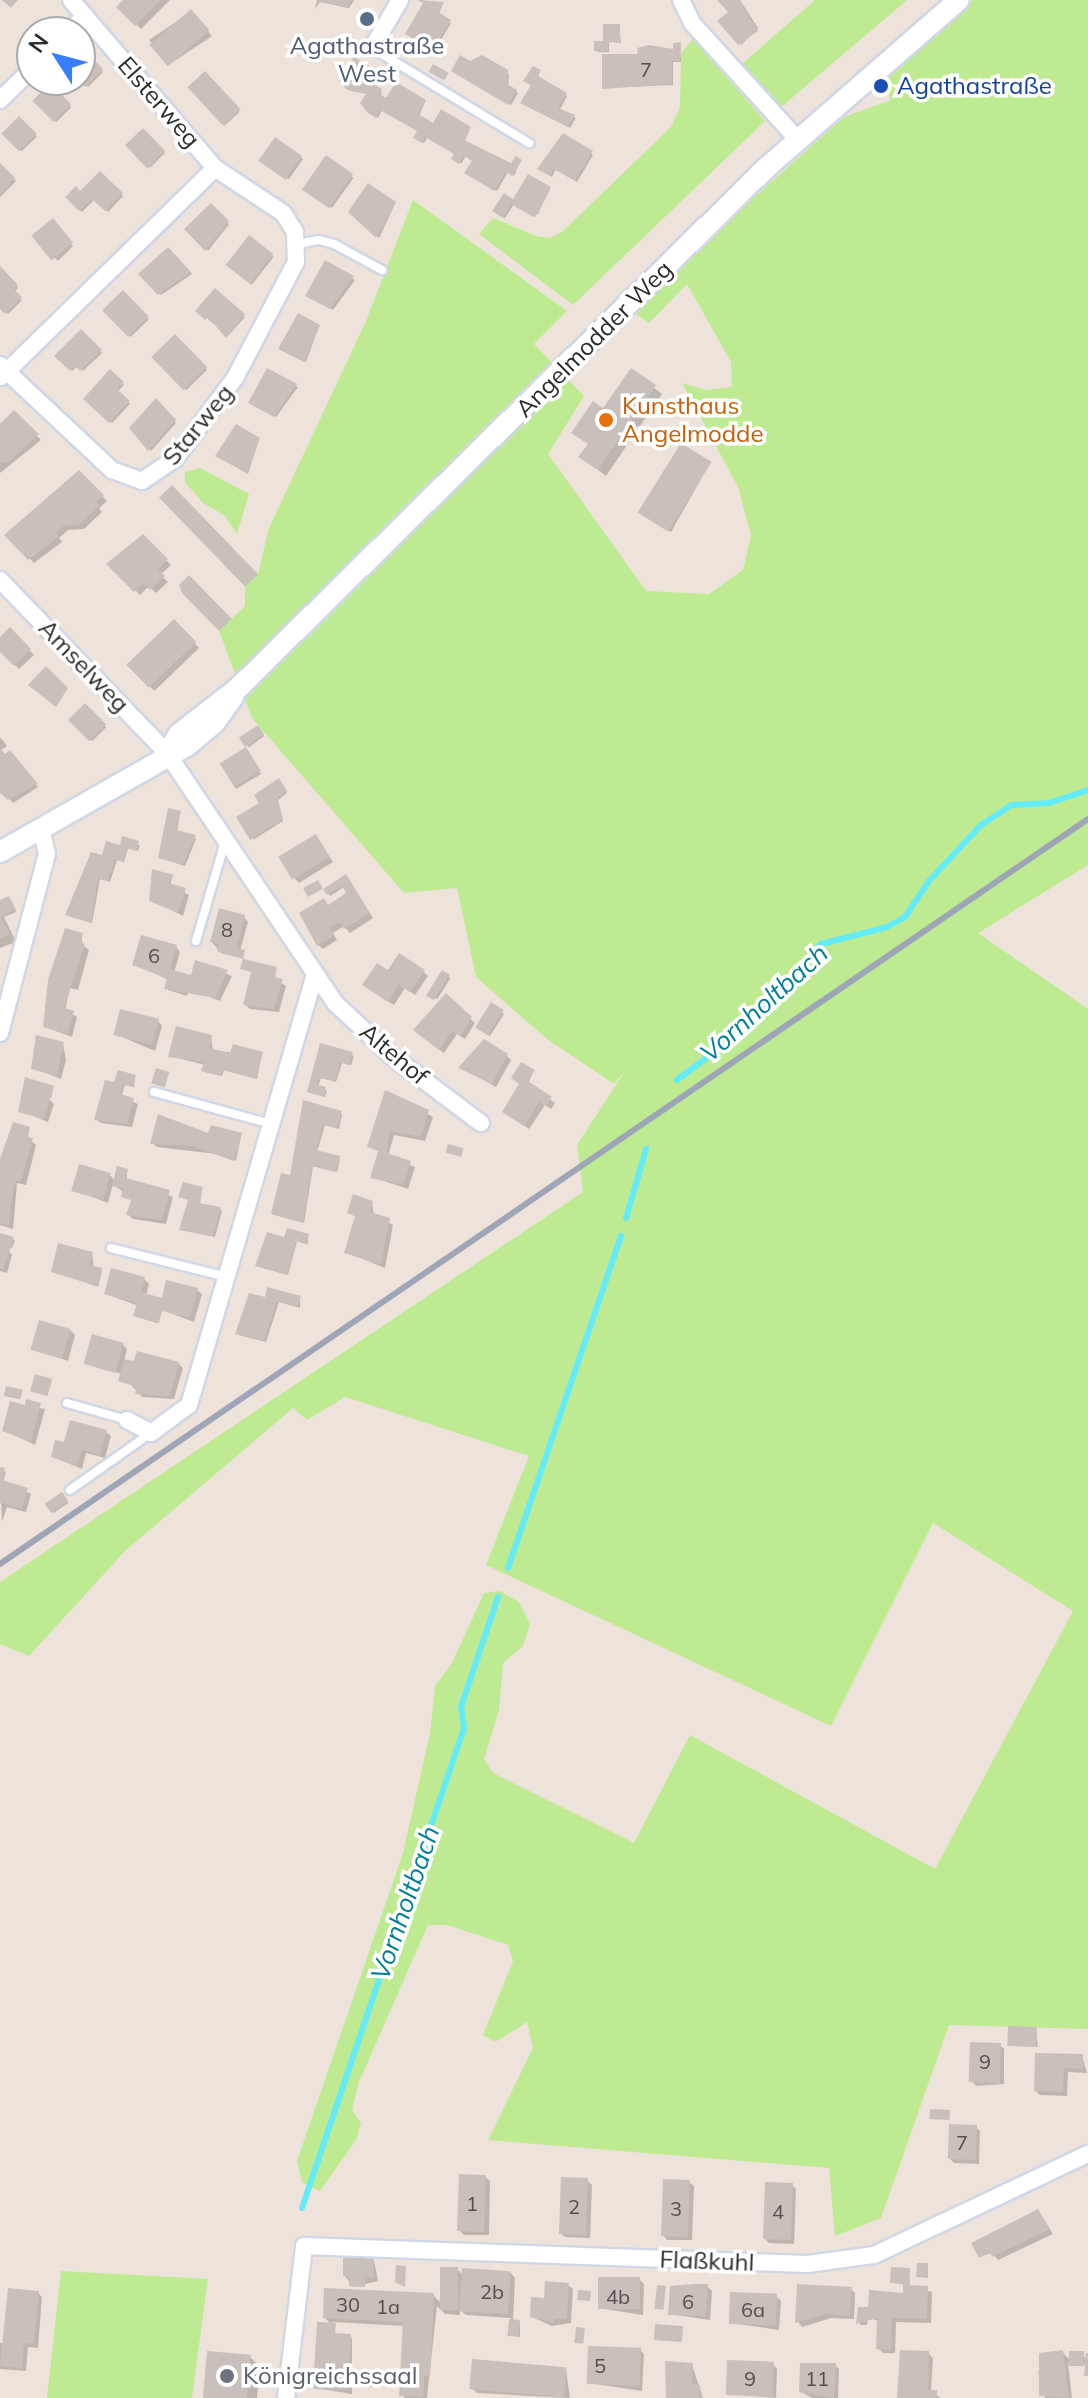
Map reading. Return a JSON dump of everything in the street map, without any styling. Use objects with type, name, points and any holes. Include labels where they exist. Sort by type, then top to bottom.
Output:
[{"type":"street","name":"Elsterweg","points":[[71,0],[85,16]]},
{"type":"street","points":[[372,48],[400,0]]},
{"type":"street","points":[[681,0],[692,23],[798,140]]},
{"type":"street","name":"Angelmodder Weg","points":[[0,852],[42,832],[167,753],[188,745],[215,722],[238,688],[798,140],[959,0]]},
{"type":"street","name":"Elsterweg","points":[[96,29],[215,168]]},
{"type":"street","points":[[0,100],[16,84]]},
{"type":"street","points":[[215,168],[283,213],[298,244]]},
{"type":"street","name":"Starweg","points":[[215,168],[2,372],[112,470],[142,481],[158,474],[235,378],[296,262],[298,244]]},
{"type":"street","name":"Amselweg","points":[[0,580],[167,753]]},
{"type":"street","name":"Altehof","points":[[167,753],[314,977],[393,1057],[481,1123]]},
{"type":"street","points":[[0,1033],[8,981],[47,854],[42,832]]},
{"type":"street","points":[[127,1420],[151,1433],[189,1405],[314,977]]},
{"type":"street","name":"Flaßkuhl","points":[[286,2398],[304,2246],[808,2264],[874,2255],[1088,2154]]},
{"type":"lane","points":[[372,48],[529,143]]},
{"type":"lane","points":[[298,244],[319,240],[334,244],[382,270]]},
{"type":"lane","points":[[196,941],[225,842]]},
{"type":"lane","points":[[154,1092],[271,1124]]},
{"type":"lane","points":[[111,1248],[228,1278]]},
{"type":"lane","points":[[67,1403],[127,1420]]},
{"type":"lane","points":[[70,1490],[151,1433]]},
{"type":"green space","points":[[815,0],[907,0],[780,108],[742,64]]},
{"type":"green space","points":[[973,0],[1088,0],[1088,865],[978,933],[1088,1009],[1088,2029],[949,2025],[881,2218],[835,2236],[829,2168],[488,2140],[533,2048],[527,2022],[495,2042],[483,2035],[513,1961],[508,1945],[447,1925],[428,1925],[359,2082],[352,2110],[361,2123],[356,2140],[320,2191],[302,2182],[297,2161],[403,1853],[430,1733],[435,1686],[452,1663],[484,1593],[500,1591],[519,1602],[530,1624],[523,1646],[503,1663],[499,1710],[484,1759],[493,1773],[634,1843],[690,1735],[935,1869],[1073,1611],[933,1523],[831,1726],[486,1565],[529,1456],[345,1397],[307,1420],[293,1408],[125,1551],[29,1656],[0,1644],[0,1582],[583,1192],[577,1145],[625,1071],[614,1084],[547,1039],[476,977],[457,888],[404,893],[252,718],[219,631],[245,606],[245,587],[258,574],[269,528],[366,321],[413,200],[567,311],[534,344],[584,396],[548,454],[646,591],[709,594],[743,570],[751,535],[738,487],[682,383],[706,390],[732,387],[731,362],[687,284],[649,323],[636,314],[722,226],[844,117],[891,100],[885,81]]},
{"type":"green space","points":[[693,39],[765,121],[573,305],[479,234],[493,218],[536,236],[551,238],[563,231],[671,127],[680,107],[681,53]]},
{"type":"green space","points":[[200,468],[249,494],[237,534],[224,515],[203,503],[185,482],[185,472]]},
{"type":"green space","points":[[61,2271],[208,2279],[192,2398],[47,2398]]},
{"type":"building","points":[[2,0],[18,0],[11,8]]},
{"type":"building","points":[[123,0],[161,0],[135,26],[116,7]]},
{"type":"building","points":[[316,0],[352,0],[347,8]]},
{"type":"building","points":[[417,0],[444,2],[438,12],[451,20],[432,50],[405,34],[423,3]]},
{"type":"building","points":[[717,0],[739,0],[758,31],[738,45],[717,21],[728,12]]},
{"type":"building","points":[[191,9],[209,30],[168,66],[149,45]]},
{"type":"building","points":[[603,24],[620,24],[620,42],[608,42],[608,51],[594,51],[594,41],[603,41]]},
{"type":"building","points":[[681,42],[680,61],[672,61],[672,84],[602,89],[602,54],[638,54],[637,48],[649,45],[673,49],[673,43]]},
{"type":"building","points":[[460,55],[470,61],[482,55],[508,70],[507,84],[517,90],[508,105],[451,71]]},
{"type":"building","points":[[354,57],[380,72],[373,84],[382,89],[379,94],[386,98],[396,82],[426,100],[418,114],[433,123],[441,109],[471,127],[464,140],[511,163],[516,156],[522,160],[512,176],[506,172],[494,191],[464,173],[472,161],[464,156],[459,164],[451,159],[454,154],[425,137],[422,143],[413,138],[417,131],[380,110],[376,118],[368,113],[360,103],[366,94],[347,90],[339,81]]},
{"type":"building","points":[[96,62],[103,69],[96,76]]},
{"type":"building","points":[[433,64],[449,73],[444,81],[429,72]]},
{"type":"building","points":[[533,66],[541,70],[538,76],[567,93],[558,108],[575,115],[568,127],[520,103],[531,85],[523,81]]},
{"type":"building","points":[[205,71],[240,109],[223,125],[187,87]]},
{"type":"building","points":[[37,96],[63,96],[71,104],[54,122],[32,101]]},
{"type":"building","points":[[19,116],[37,134],[19,151],[1,134]]},
{"type":"building","points":[[143,128],[165,151],[147,168],[125,145]]},
{"type":"building","points":[[563,133],[593,151],[575,181],[554,169],[550,176],[537,169]]},
{"type":"building","points":[[275,137],[302,156],[285,180],[258,161]]},
{"type":"building","points":[[326,155],[353,174],[329,208],[302,189]]},
{"type":"building","points":[[0,163],[15,178],[0,194]]},
{"type":"building","points":[[100,171],[123,193],[105,211],[92,199],[79,211],[65,197],[76,186],[80,191]]},
{"type":"building","points":[[528,174],[551,187],[538,214],[533,217],[511,204],[503,218],[492,211],[504,193],[513,199]]},
{"type":"building","points":[[368,183],[396,202],[376,238],[348,212]]},
{"type":"building","points":[[211,203],[229,221],[205,251],[184,229]]},
{"type":"building","points":[[53,218],[73,243],[51,260],[31,236]]},
{"type":"building","points":[[249,235],[273,254],[250,284],[226,265]]},
{"type":"building","points":[[168,247],[191,272],[158,295],[138,274]]},
{"type":"building","points":[[325,260],[354,276],[330,309],[305,296]]},
{"type":"building","points":[[0,266],[18,285],[14,289],[22,297],[5,314],[0,309]]},
{"type":"building","points":[[215,288],[245,314],[226,338],[208,317],[205,320],[195,311]]},
{"type":"building","points":[[123,290],[149,317],[128,337],[102,310]]},
{"type":"building","points":[[298,313],[320,325],[304,362],[278,349]]},
{"type":"building","points":[[81,329],[102,350],[80,371],[75,366],[70,371],[54,356]]},
{"type":"building","points":[[175,334],[207,367],[183,390],[151,357]]},
{"type":"building","points":[[267,368],[297,384],[274,417],[248,403]]},
{"type":"building","name":"Kunsthaus Angelmodde","points":[[631,368],[656,385],[598,470],[578,457],[588,444],[571,433],[593,401],[603,408]]},
{"type":"building","points":[[110,369],[124,382],[117,389],[130,401],[109,423],[83,399]]},
{"type":"building","points":[[156,398],[176,420],[148,451],[129,428]]},
{"type":"building","points":[[14,410],[39,434],[7,463],[0,462],[0,424]]},
{"type":"building","points":[[236,424],[260,438],[247,473],[215,456]]},
{"type":"building","points":[[681,443],[712,462],[668,532],[638,513]]},
{"type":"building","points":[[79,470],[104,495],[96,502],[99,506],[79,525],[63,526],[56,533],[59,536],[28,560],[4,535]]},
{"type":"building","points":[[172,485],[258,574],[245,587],[159,498]]},
{"type":"building","points":[[143,534],[168,559],[158,569],[165,576],[150,590],[143,583],[134,592],[106,564]]},
{"type":"building","points":[[189,575],[232,619],[219,631],[182,593],[179,585]]},
{"type":"building","points":[[174,619],[196,642],[149,688],[127,665]]},
{"type":"building","points":[[10,627],[31,649],[14,666],[0,652],[0,637]]},
{"type":"building","points":[[46,666],[68,688],[56,707],[28,685]]},
{"type":"building","points":[[85,703],[106,724],[89,741],[68,720]]},
{"type":"building","points":[[258,725],[264,734],[245,747],[239,738]]},
{"type":"building","points":[[246,747],[261,771],[235,787],[220,763]]},
{"type":"building","points":[[0,748],[5,754],[10,750],[38,784],[8,800],[0,793]]},
{"type":"building","points":[[279,778],[287,791],[277,798],[283,819],[250,840],[236,817],[259,803],[254,795]]},
{"type":"building","points":[[168,808],[181,811],[176,830],[196,835],[183,865],[158,858]]},
{"type":"building","points":[[316,834],[330,857],[292,880],[278,857]]},
{"type":"building","points":[[122,836],[139,841],[136,851],[127,848],[123,862],[115,859],[108,881],[98,878],[91,923],[65,915],[91,852],[102,855],[106,841],[120,845]]},
{"type":"building","points":[[152,869],[174,875],[169,883],[186,888],[178,913],[149,901]]},
{"type":"building","points":[[346,874],[370,913],[344,929],[339,922],[330,928],[334,935],[317,946],[299,913],[324,898],[328,905],[346,893],[342,886],[327,895],[323,889]]},
{"type":"building","points":[[318,880],[323,889],[308,897],[303,888]]},
{"type":"building","points":[[9,896],[16,910],[1,917],[10,934],[0,939],[0,900]]},
{"type":"building","points":[[219,908],[245,915],[236,948],[245,950],[243,959],[217,951],[219,945],[210,942]]},
{"type":"building","points":[[65,928],[83,933],[81,942],[85,944],[64,1008],[74,1011],[68,1034],[43,1027],[48,980]]},
{"type":"building","points":[[141,935],[177,945],[170,969],[191,975],[195,960],[228,970],[215,998],[164,989],[167,978],[132,965]]},
{"type":"building","points":[[399,953],[425,970],[410,992],[399,985],[388,1002],[362,985],[377,963],[388,970]]},
{"type":"building","points":[[243,959],[277,967],[274,977],[283,979],[274,1009],[243,1005],[251,972],[240,969]]},
{"type":"building","points":[[442,970],[450,975],[434,1000],[426,995]]},
{"type":"building","points":[[446,993],[472,1017],[460,1036],[452,1031],[439,1050],[413,1030]]},
{"type":"building","points":[[491,1002],[504,1010],[488,1035],[475,1027]]},
{"type":"building","points":[[120,1009],[159,1019],[152,1045],[113,1035]]},
{"type":"building","points":[[176,1026],[212,1035],[209,1048],[230,1053],[233,1044],[263,1052],[256,1079],[223,1070],[221,1076],[201,1071],[204,1062],[168,1057]]},
{"type":"building","points":[[36,1035],[64,1042],[57,1076],[31,1069]]},
{"type":"building","points":[[484,1039],[508,1054],[492,1084],[458,1068]]},
{"type":"building","points":[[320,1043],[353,1052],[349,1065],[340,1062],[335,1081],[320,1077],[317,1085],[326,1087],[324,1097],[307,1092]]},
{"type":"building","points":[[521,1062],[535,1070],[528,1081],[552,1097],[546,1106],[539,1102],[524,1126],[502,1112],[519,1084],[511,1078]]},
{"type":"building","points":[[156,1068],[169,1072],[165,1087],[151,1083]]},
{"type":"building","points":[[118,1070],[136,1075],[133,1087],[123,1084],[120,1094],[134,1098],[127,1124],[94,1120],[105,1080],[114,1082]]},
{"type":"building","points":[[25,1077],[54,1086],[44,1119],[18,1112]]},
{"type":"building","points":[[385,1090],[429,1110],[421,1137],[389,1131],[387,1153],[411,1161],[403,1185],[370,1178],[378,1151],[367,1147]]},
{"type":"building","points":[[303,1100],[342,1111],[337,1128],[323,1125],[316,1150],[340,1156],[335,1172],[312,1166],[303,1223],[271,1214],[281,1173],[290,1175]]},
{"type":"building","points":[[158,1114],[208,1133],[211,1125],[242,1133],[234,1161],[192,1146],[150,1144]]},
{"type":"building","points":[[13,1122],[30,1127],[27,1137],[33,1138],[21,1182],[16,1181],[13,1191],[9,1226],[0,1223],[0,1159]]},
{"type":"building","points":[[448,1144],[463,1148],[461,1157],[446,1153]]},
{"type":"building","points":[[79,1164],[111,1173],[103,1200],[71,1191]]},
{"type":"building","points":[[117,1166],[128,1169],[126,1178],[170,1190],[162,1220],[126,1215],[131,1200],[121,1197],[123,1189],[112,1186]]},
{"type":"building","points":[[183,1182],[203,1187],[199,1203],[221,1207],[213,1236],[179,1230],[188,1200],[178,1197]]},
{"type":"building","points":[[353,1194],[373,1201],[370,1212],[390,1218],[381,1265],[344,1253],[355,1216],[347,1213]]},
{"type":"building","points":[[287,1228],[309,1234],[306,1244],[296,1241],[287,1274],[255,1266],[267,1232],[284,1237]]},
{"type":"building","points":[[0,1233],[14,1237],[3,1270],[0,1269]]},
{"type":"building","points":[[58,1243],[93,1252],[90,1265],[102,1268],[97,1286],[51,1272]]},
{"type":"building","points":[[111,1268],[145,1277],[141,1292],[162,1298],[166,1280],[198,1288],[190,1318],[162,1311],[159,1323],[133,1316],[137,1303],[104,1294]]},
{"type":"building","points":[[267,1287],[301,1296],[298,1307],[277,1301],[264,1341],[235,1334],[249,1293],[265,1297]]},
{"type":"building","points":[[39,1320],[71,1329],[62,1359],[30,1350]]},
{"type":"building","points":[[92,1334],[124,1343],[115,1373],[83,1364]]},
{"type":"building","points":[[137,1351],[179,1362],[170,1396],[135,1394],[137,1387],[118,1381],[124,1359],[134,1361]]},
{"type":"building","points":[[35,1374],[52,1379],[47,1396],[30,1391]]},
{"type":"building","points":[[6,1386],[23,1390],[20,1400],[4,1396]]},
{"type":"building","points":[[26,1399],[41,1403],[31,1442],[2,1431],[10,1401],[25,1405]]},
{"type":"building","points":[[70,1420],[107,1430],[100,1455],[82,1450],[77,1466],[51,1457],[55,1440],[64,1442]]},
{"type":"building","points":[[0,1467],[5,1468],[2,1480],[28,1488],[22,1509],[0,1503]]},
{"type":"building","points":[[62,1492],[68,1501],[51,1513],[45,1504]]},
{"type":"building","points":[[1008,2026],[1037,2027],[1036,2047],[1007,2046]]},
{"type":"building","points":[[970,2042],[1001,2043],[1000,2083],[969,2082]]},
{"type":"building","points":[[1035,2053],[1083,2054],[1083,2069],[1064,2068],[1063,2092],[1034,2091]]},
{"type":"building","points":[[930,2109],[950,2110],[949,2120],[929,2119]]},
{"type":"building","points":[[949,2124],[977,2125],[976,2160],[948,2159]]},
{"type":"building","points":[[459,2174],[486,2175],[484,2232],[457,2231]]},
{"type":"building","points":[[561,2177],[588,2178],[586,2235],[559,2234]]},
{"type":"building","points":[[663,2179],[690,2180],[688,2237],[661,2236]]},
{"type":"building","points":[[765,2182],[793,2183],[791,2240],[763,2239]]},
{"type":"building","points":[[1038,2209],[1050,2229],[992,2257],[990,2252],[979,2258],[971,2243]]},
{"type":"building","points":[[343,2257],[374,2258],[374,2278],[365,2277],[365,2287],[349,2286],[349,2277],[343,2276]]},
{"type":"building","points":[[917,2263],[928,2263],[928,2278],[916,2277]]},
{"type":"building","points":[[396,2265],[406,2266],[405,2287],[395,2282]]},
{"type":"building","points":[[440,2267],[458,2267],[458,2310],[440,2310]]},
{"type":"building","points":[[891,2267],[910,2268],[909,2285],[928,2286],[927,2319],[892,2318],[891,2350],[876,2349],[877,2318],[856,2324],[858,2307],[868,2307],[869,2290],[903,2293],[903,2284],[890,2283]]},
{"type":"building","points":[[462,2268],[511,2271],[508,2314],[459,2311]]},
{"type":"building","points":[[598,2277],[640,2277],[640,2309],[598,2309]]},
{"type":"building","points":[[545,2281],[569,2283],[567,2319],[555,2319],[554,2323],[530,2317],[531,2297],[544,2298]]},
{"type":"building","points":[[708,2284],[706,2316],[668,2315],[670,2286]]},
{"type":"building","points":[[797,2284],[852,2287],[850,2316],[826,2314],[795,2323]]},
{"type":"building","points":[[657,2285],[666,2286],[663,2310],[654,2309]]},
{"type":"building","points":[[8,2288],[39,2291],[34,2344],[24,2343],[22,2368],[0,2366]]},
{"type":"building","points":[[324,2288],[434,2293],[430,2376],[424,2376],[423,2397],[399,2396],[403,2322],[323,2318]]},
{"type":"building","points":[[578,2290],[591,2291],[590,2301],[577,2300]]},
{"type":"building","points":[[730,2292],[777,2294],[776,2326],[729,2324]]},
{"type":"building","points":[[509,2319],[520,2320],[518,2337],[508,2336]]},
{"type":"building","points":[[317,2322],[336,2323],[335,2333],[351,2334],[348,2390],[313,2389]]},
{"type":"building","points":[[655,2324],[683,2326],[682,2342],[654,2340]]},
{"type":"building","points":[[576,2327],[585,2328],[583,2344],[574,2343]]},
{"type":"building","points":[[588,2346],[641,2348],[640,2386],[587,2384]]},
{"type":"building","points":[[900,2350],[929,2351],[928,2390],[937,2390],[937,2398],[897,2398]]},
{"type":"building","points":[[1063,2350],[1069,2398],[1039,2396],[1039,2353]]},
{"type":"building","name":"Königreichssaal","points":[[207,2351],[251,2355],[247,2398],[203,2398]]},
{"type":"building","points":[[1069,2351],[1084,2351],[1084,2366],[1069,2366]]},
{"type":"building","points":[[1086,2353],[1088,2376],[1084,2376]]},
{"type":"building","points":[[472,2359],[567,2367],[564,2397],[469,2389]]},
{"type":"building","points":[[727,2360],[774,2362],[773,2397],[726,2395]]},
{"type":"building","points":[[665,2361],[693,2363],[692,2384],[700,2385],[699,2398],[666,2398]]},
{"type":"building","points":[[800,2363],[836,2363],[834,2398],[799,2392]]},
{"type":"building","points":[[369,2371],[378,2371],[378,2387],[369,2387]]},
{"type":"waterway","name":"Vornholtbach","points":[[677,1080],[737,1035],[821,944],[887,927],[905,917],[929,881],[981,825],[1012,805],[1049,803],[1088,790]]},
{"type":"waterway","name":"Vornholtbach","points":[[626,1218],[646,1149]]},
{"type":"waterway","name":"Vornholtbach","points":[[508,1568],[621,1236]]},
{"type":"waterway","name":"Vornholtbach","points":[[302,2208],[464,1728],[461,1707],[498,1597]]},
{"type":"railway","points":[[0,1564],[1088,819]]},
{"type":"place","name":"Agathastraße West","points":[[367,19]]},
{"type":"place","name":"Agathastraße","points":[[881,86]]},
{"type":"place","name":"Kunsthaus Angelmodde","points":[[606,420]]},
{"type":"place","name":"Königreichssaal","points":[[227,2376]]}]
